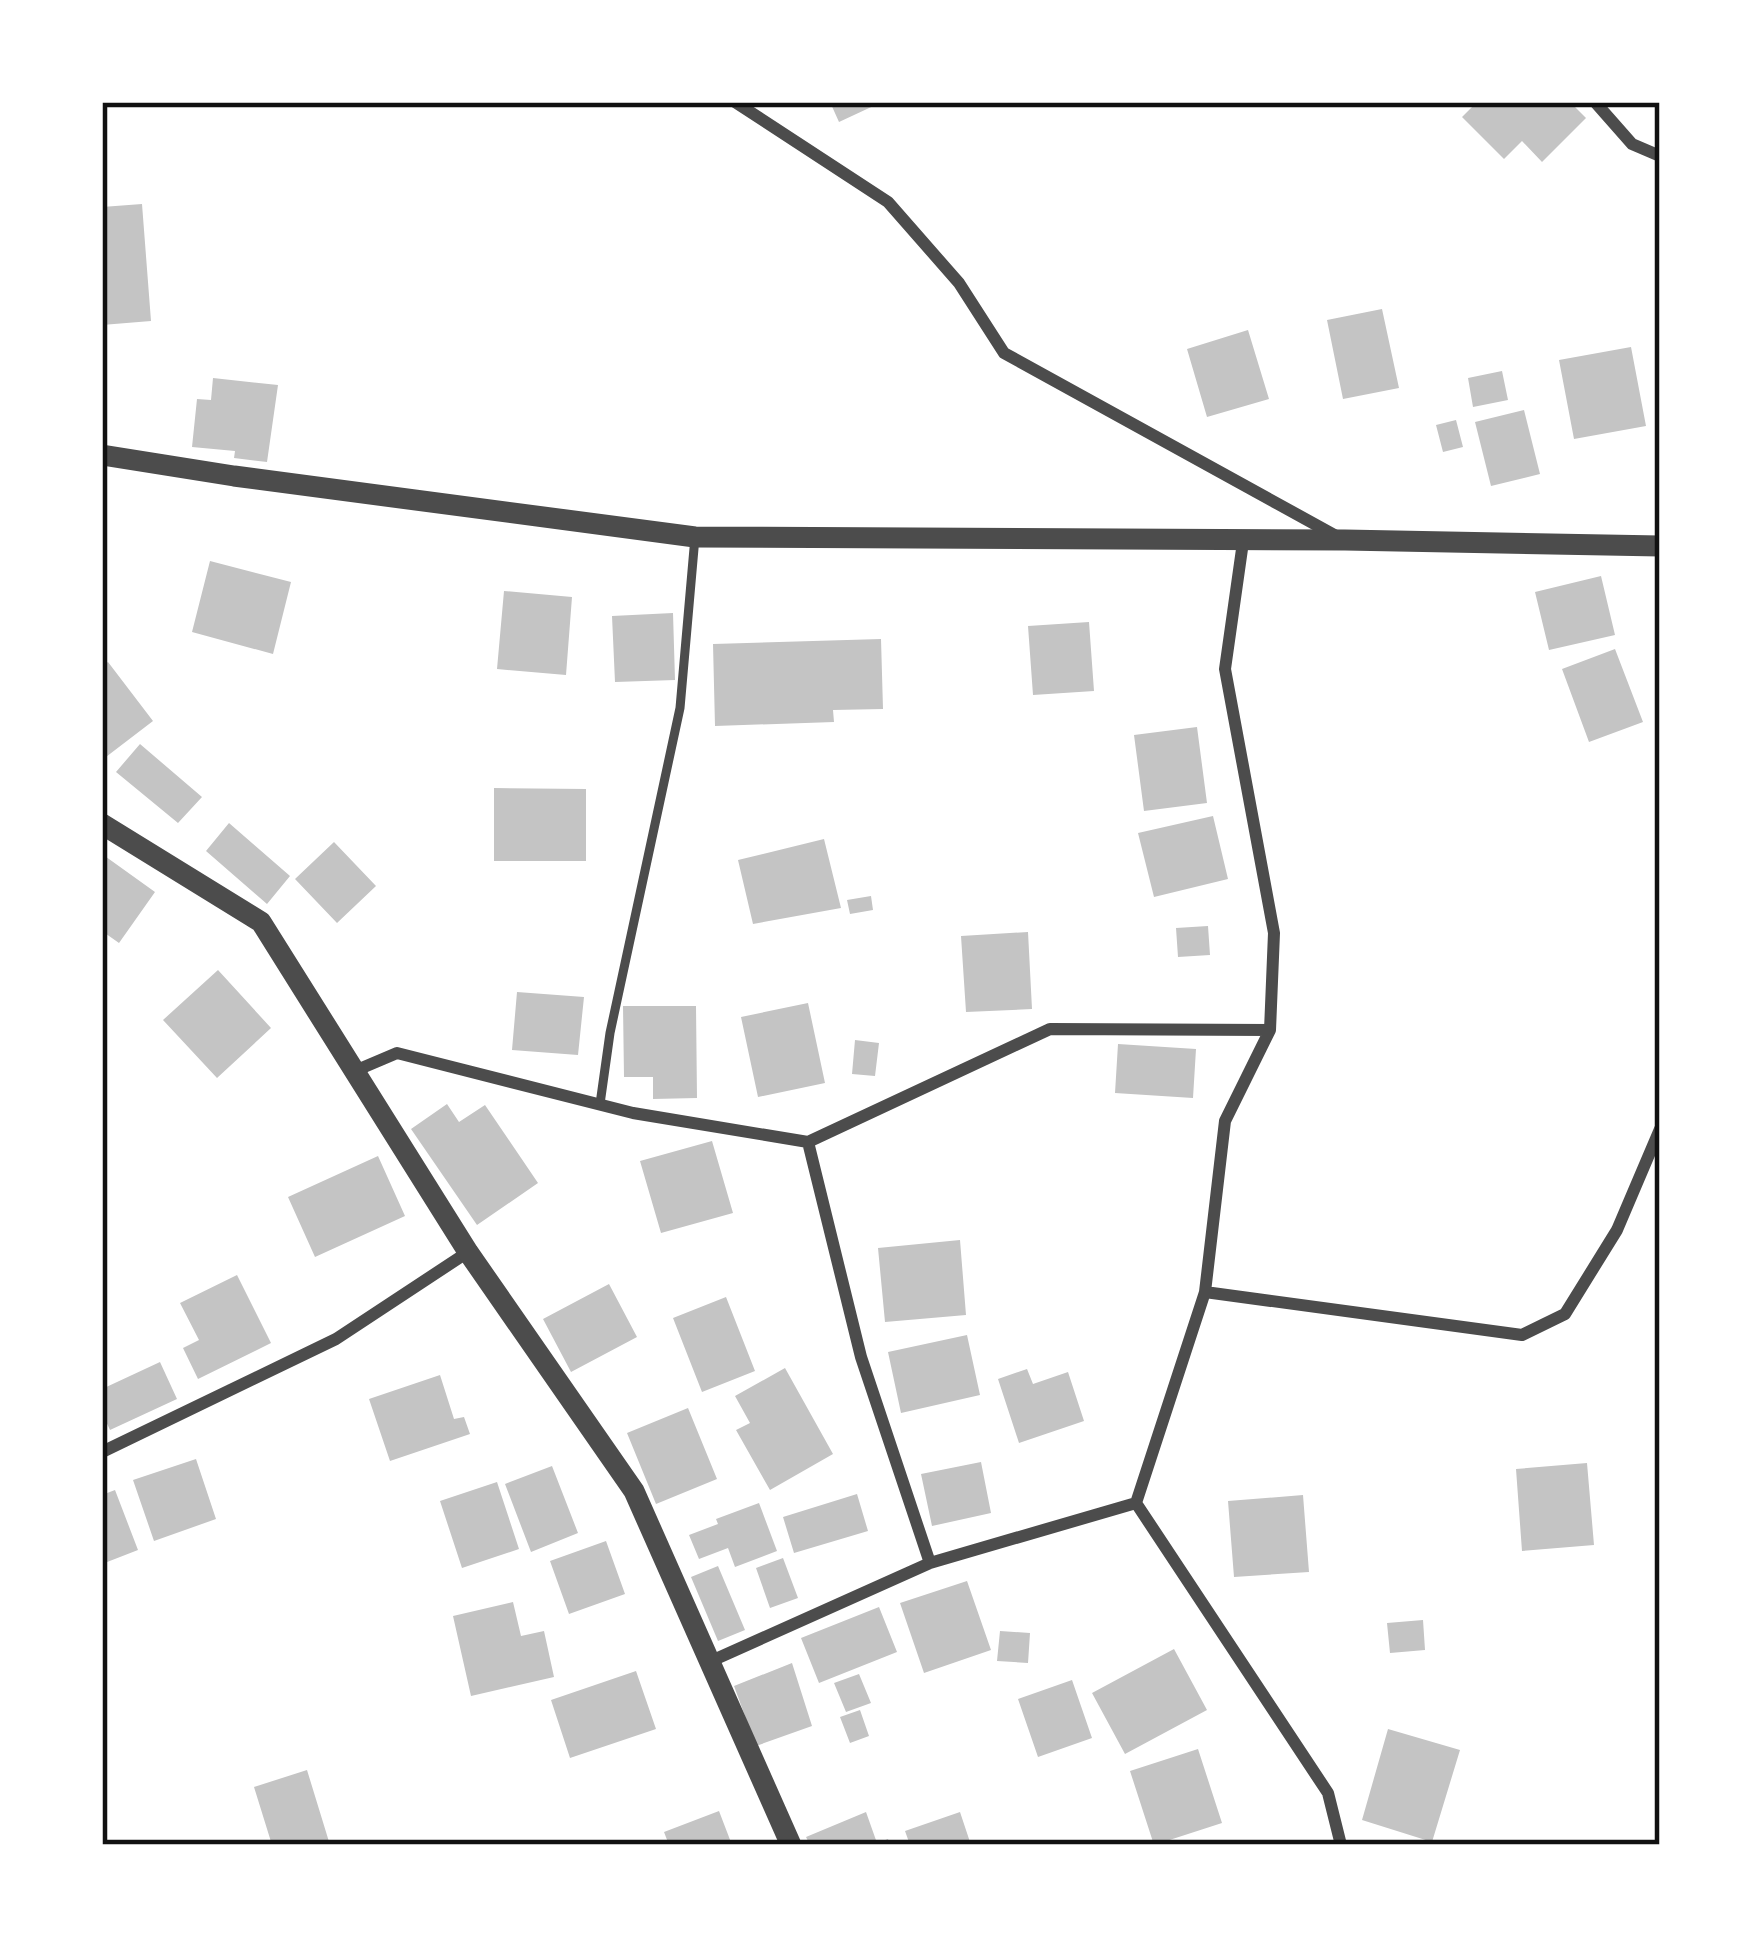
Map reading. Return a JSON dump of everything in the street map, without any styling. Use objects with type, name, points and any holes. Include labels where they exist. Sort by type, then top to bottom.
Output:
[{"type":"street","points":[[735,102],[888,202],[959,283],[1004,352],[1345,540]]},
{"type":"street","points":[[1595,102],[1632,144],[1660,155]]},
{"type":"street","points":[[102,454],[695,537],[1345,540],[1659,553]]},
{"type":"street","points":[[1136,1502],[1205,1292],[1226,1121],[1270,1030],[1274,933],[1225,669],[1244,542]]},
{"type":"street","points":[[102,824],[261,922],[468,1252],[634,1490],[791,1845]]},
{"type":"street","points":[[357,1070],[397,1053],[600,1104],[808,1142],[1050,1028],[1270,1030]]},
{"type":"street","points":[[1205,1292],[1522,1334],[1565,1314],[1617,1230],[1660,1129]]},
{"type":"street","points":[[808,1142],[861,1357],[930,1563]]},
{"type":"street","points":[[102,1453],[336,1340],[468,1252]]},
{"type":"street","points":[[709,1662],[930,1563],[1136,1502]]},
{"type":"street","points":[[1136,1502],[1328,1793],[1342,1845]]},
{"type":"lane","points":[[600,1104],[610,1034],[680,708],[695,537]]},
{"type":"building","points":[[830,102],[882,102],[839,122]]},
{"type":"building","points":[[1477,102],[1570,102],[1586,118],[1542,162],[1522,141],[1504,159],[1462,117]]},
{"type":"building","points":[[142,204],[151,321],[102,325],[102,207]]},
{"type":"building","points":[[1382,309],[1399,388],[1343,399],[1327,320]]},
{"type":"building","points":[[1248,330],[1269,399],[1207,417],[1187,349]]},
{"type":"building","points":[[1631,347],[1646,426],[1574,439],[1559,360]]},
{"type":"building","points":[[1502,371],[1508,400],[1473,407],[1468,378]]},
{"type":"building","points":[[213,378],[278,385],[267,462],[234,458],[235,451],[192,447],[197,399],[211,400]]},
{"type":"building","points":[[1524,410],[1540,474],[1491,486],[1475,422]]},
{"type":"building","points":[[1456,420],[1463,447],[1443,452],[1436,425]]},
{"type":"building","points":[[210,561],[291,582],[273,654],[192,632]]},
{"type":"building","points":[[1601,576],[1615,635],[1549,650],[1535,592]]},
{"type":"building","points":[[504,591],[572,597],[566,675],[497,669]]},
{"type":"building","points":[[673,613],[675,680],[615,682],[612,616]]},
{"type":"building","points":[[1089,622],[1094,691],[1033,695],[1028,626]]},
{"type":"building","points":[[881,639],[883,709],[833,710],[834,722],[715,726],[713,644]]},
{"type":"building","points":[[1615,649],[1643,722],[1589,742],[1562,669]]},
{"type":"building","points":[[108,662],[153,721],[102,760],[102,666]]},
{"type":"building","points":[[1197,727],[1207,803],[1144,811],[1134,735]]},
{"type":"building","points":[[140,744],[202,797],[178,823],[116,772]]},
{"type":"building","points":[[494,788],[586,789],[586,861],[494,861]]},
{"type":"building","points":[[1213,816],[1228,879],[1154,897],[1138,833]]},
{"type":"building","points":[[229,823],[290,876],[267,904],[206,851]]},
{"type":"building","points":[[824,839],[841,908],[753,924],[738,860]]},
{"type":"building","points":[[334,842],[376,886],[337,923],[295,879]]},
{"type":"building","points":[[102,854],[155,892],[119,943],[102,931]]},
{"type":"building","points":[[871,896],[873,910],[850,914],[847,900]]},
{"type":"building","points":[[1208,926],[1210,955],[1178,957],[1176,928]]},
{"type":"building","points":[[1028,932],[1032,1009],[966,1012],[961,936]]},
{"type":"building","points":[[218,970],[271,1028],[217,1078],[163,1020]]},
{"type":"building","points":[[517,992],[584,997],[578,1055],[512,1050]]},
{"type":"building","points":[[808,1003],[825,1083],[758,1097],[741,1017]]},
{"type":"building","points":[[623,1006],[696,1006],[697,1098],[653,1099],[653,1077],[624,1077]]},
{"type":"building","points":[[855,1040],[879,1043],[875,1076],[852,1074]]},
{"type":"building","points":[[1118,1044],[1196,1049],[1193,1098],[1115,1093]]},
{"type":"building","points":[[447,1104],[459,1122],[485,1105],[538,1183],[477,1225],[411,1129]]},
{"type":"building","points":[[712,1141],[733,1213],[661,1233],[640,1161]]},
{"type":"building","points":[[378,1156],[405,1216],[315,1257],[288,1197]]},
{"type":"building","points":[[960,1240],[966,1315],[885,1322],[878,1248]]},
{"type":"building","points":[[237,1275],[271,1343],[198,1379],[183,1348],[199,1340],[180,1303]]},
{"type":"building","points":[[609,1284],[637,1337],[571,1372],[543,1319]]},
{"type":"building","points":[[726,1297],[755,1371],[702,1392],[673,1318]]},
{"type":"building","points":[[967,1335],[980,1395],[901,1413],[888,1352]]},
{"type":"building","points":[[160,1362],[177,1399],[110,1430],[102,1413],[102,1389]]},
{"type":"building","points":[[785,1368],[833,1454],[770,1490],[736,1430],[750,1423],[735,1396]]},
{"type":"building","points":[[1027,1369],[1033,1384],[1068,1372],[1084,1421],[1019,1443],[998,1379]]},
{"type":"building","points":[[440,1375],[454,1419],[464,1417],[470,1434],[390,1461],[369,1399]]},
{"type":"building","points":[[688,1408],[717,1479],[656,1504],[627,1433]]},
{"type":"building","points":[[196,1459],[216,1519],[154,1541],[133,1480]]},
{"type":"building","points":[[981,1462],[991,1513],[932,1526],[921,1474]]},
{"type":"building","points":[[1587,1463],[1594,1545],[1522,1551],[1516,1469]]},
{"type":"building","points":[[552,1466],[578,1533],[531,1552],[505,1484]]},
{"type":"building","points":[[497,1482],[519,1549],[462,1568],[440,1501]]},
{"type":"building","points":[[115,1490],[138,1550],[102,1564],[102,1495]]},
{"type":"building","points":[[857,1494],[868,1531],[794,1553],[783,1517]]},
{"type":"building","points":[[1303,1495],[1309,1572],[1234,1577],[1228,1501]]},
{"type":"building","points":[[759,1503],[777,1551],[735,1567],[728,1548],[699,1559],[689,1535]]},
{"type":"building","points":[[606,1541],[625,1594],[569,1614],[550,1561]]},
{"type":"building","points":[[783,1558],[798,1598],[770,1608],[756,1568]]},
{"type":"building","points":[[718,1566],[745,1630],[718,1641],[691,1577]]},
{"type":"building","points":[[967,1581],[991,1650],[924,1673],[900,1603]]},
{"type":"building","points":[[513,1602],[521,1636],[544,1631],[554,1677],[471,1696],[453,1616]]},
{"type":"building","points":[[879,1607],[897,1652],[819,1683],[801,1638]]},
{"type":"building","points":[[1423,1620],[1425,1650],[1390,1653],[1387,1623]]},
{"type":"building","points":[[1000,1631],[1030,1633],[1028,1663],[997,1661]]},
{"type":"building","points":[[1174,1649],[1207,1710],[1125,1754],[1092,1693]]},
{"type":"building","points":[[792,1663],[812,1726],[756,1746],[734,1686]]},
{"type":"building","points":[[636,1671],[656,1729],[570,1758],[551,1700]]},
{"type":"building","points":[[859,1674],[871,1703],[846,1712],[834,1683]]},
{"type":"building","points":[[1072,1680],[1092,1738],[1038,1757],[1018,1699]]},
{"type":"building","points":[[860,1710],[869,1736],[850,1743],[840,1717]]},
{"type":"building","points":[[1388,1729],[1460,1750],[1432,1842],[1362,1820]]},
{"type":"building","points":[[1198,1749],[1222,1823],[1154,1845],[1130,1771]]},
{"type":"building","points":[[307,1770],[330,1845],[272,1845],[254,1787]]},
{"type":"building","points":[[719,1811],[732,1845],[669,1845],[664,1832]]},
{"type":"building","points":[[866,1812],[877,1843],[888,1839],[890,1845],[810,1845],[806,1837]]},
{"type":"building","points":[[960,1812],[971,1845],[910,1845],[905,1831]]}]
